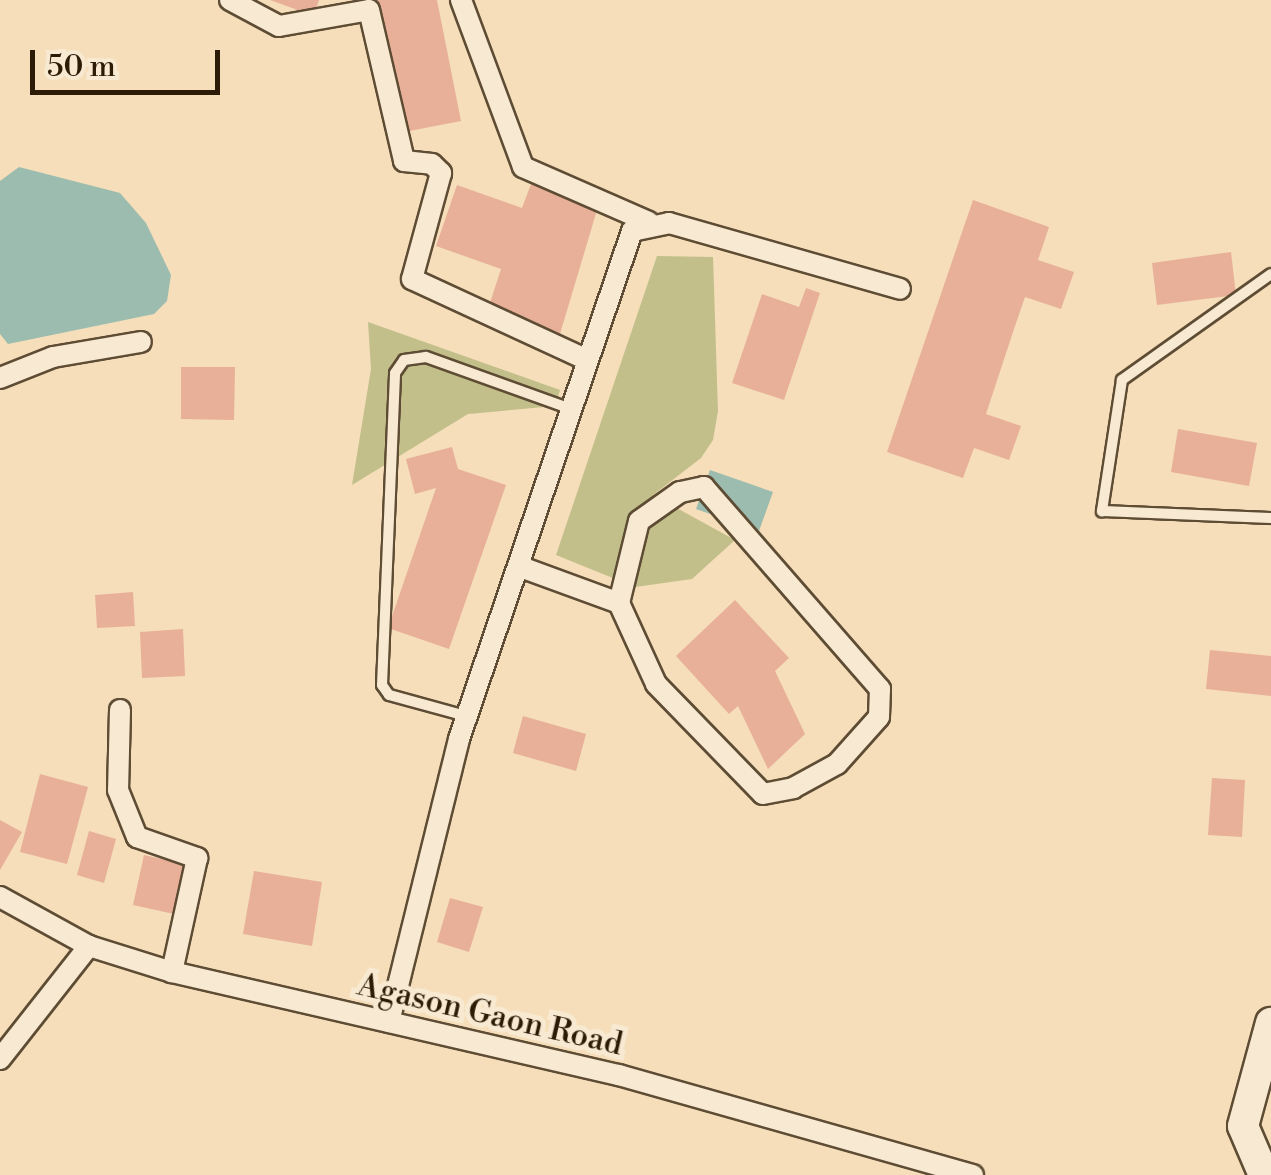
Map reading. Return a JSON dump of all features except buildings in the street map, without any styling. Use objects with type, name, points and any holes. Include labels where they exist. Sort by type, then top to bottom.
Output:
[{"type":"street","points":[[230,0],[279,26],[369,10],[404,161],[432,164],[441,174],[412,279],[587,360]]},
{"type":"street","points":[[461,0],[524,167],[649,222],[900,289]]},
{"type":"street","points":[[389,1022],[467,716],[632,230],[649,222]]},
{"type":"street","points":[[0,378],[53,357],[141,342]]},
{"type":"street","points":[[518,566],[619,603],[656,684],[763,794],[793,788],[837,764],[879,717],[880,688],[704,487],[680,492],[639,521],[619,603]]},
{"type":"street","points":[[120,710],[118,790],[137,837],[197,858],[172,972]]},
{"type":"street","name":"Agason Gaon Road","points":[[0,897],[89,946],[172,972],[618,1075],[973,1175]]},
{"type":"street","points":[[0,1059],[89,946]]},
{"type":"street","points":[[1263,1175],[1243,1126],[1262,1068],[1271,1022]]},
{"type":"lane","points":[[1271,274],[1122,380],[1102,511],[1271,518]]},
{"type":"lane","points":[[467,716],[389,696],[382,686],[395,373],[404,360],[426,357],[572,409]]},
{"type":"shaded area","points":[[19,167],[120,193],[146,223],[171,275],[167,301],[154,314],[8,344],[0,334],[0,181]]},
{"type":"shaded area","points":[[657,256],[713,257],[718,411],[713,440],[701,458],[653,495],[735,540],[692,579],[635,587],[556,555]]},
{"type":"shaded area","points":[[368,322],[560,390],[555,406],[468,414],[352,485],[371,369]]},
{"type":"shaded area","points":[[710,470],[773,492],[759,531],[696,509]]}]
